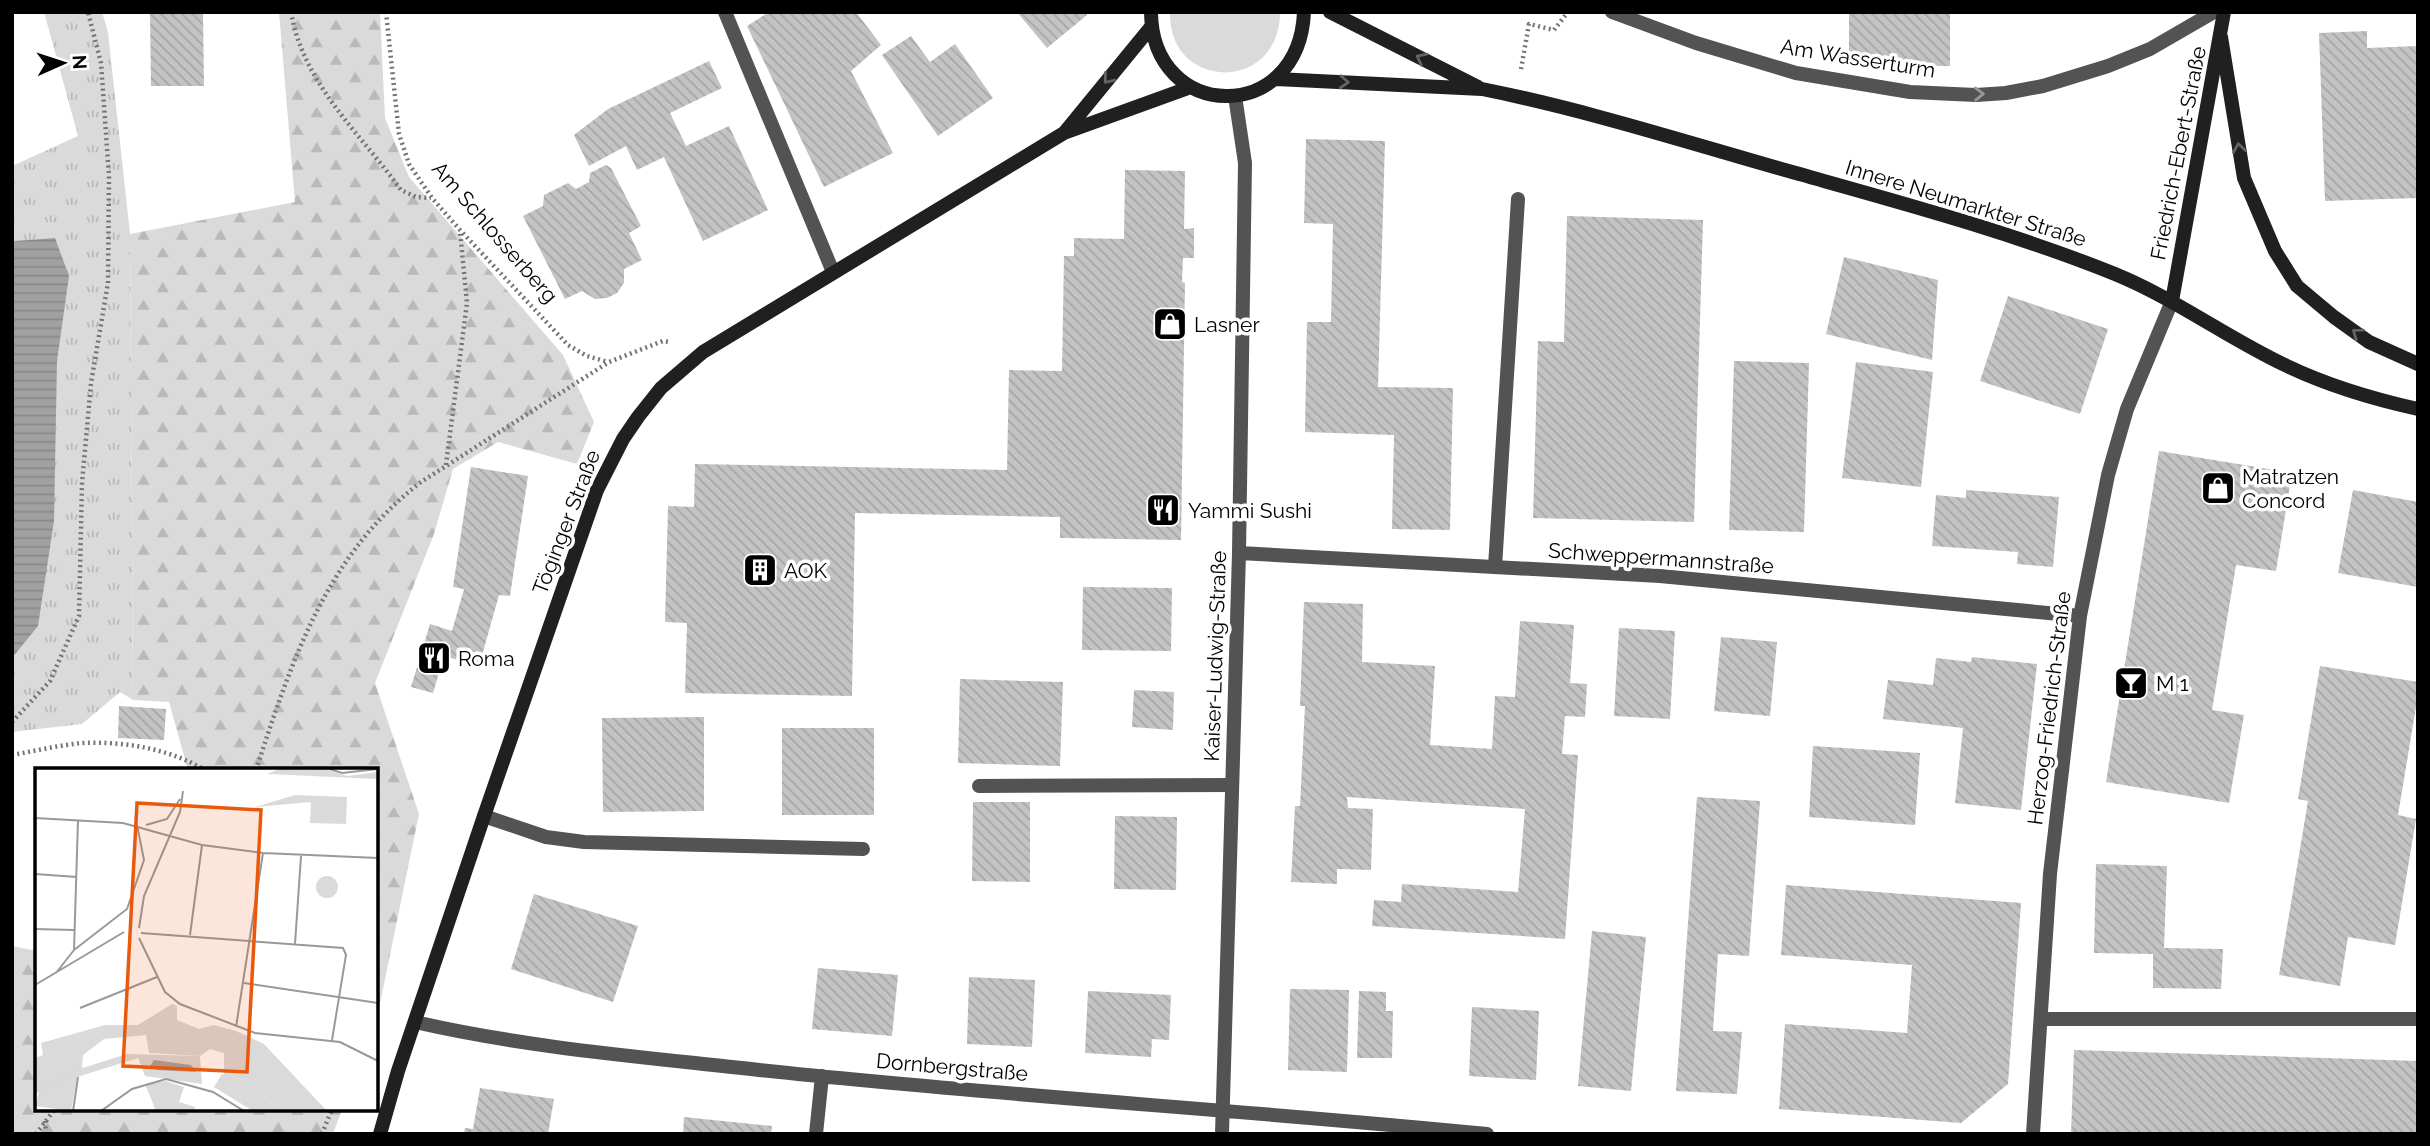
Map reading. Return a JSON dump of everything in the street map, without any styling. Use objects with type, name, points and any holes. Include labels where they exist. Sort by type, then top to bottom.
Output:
[{"type":"street","points":[[725,12],[833,272]]},
{"type":"street","points":[[1151,19],[1160,55],[1168,68],[1191,87],[1212,94],[1235,96],[1249,93],[1276,79],[1295,55],[1304,12]]},
{"type":"street","name":"Innere Neumarkter Straße","points":[[1330,12],[1482,89]]},
{"type":"street","name":"Am Wasserturm","points":[[1612,12],[1696,43],[1796,73],[1910,92],[1976,95],[2043,86],[2108,66],[2150,49],[2214,12]]},
{"type":"street","name":"Friedrich-Ebert-Straße","points":[[2172,301],[2224,12]]},
{"type":"street","name":"Töginger Straße","points":[[1064,133],[1151,19]]},
{"type":"street","points":[[2221,37],[2244,178],[2275,251],[2297,286],[2334,317],[2369,342],[2418,364]]},
{"type":"street","name":"Innere Neumarkter Straße","points":[[1276,79],[1482,89],[1514,95],[1962,220],[2058,251],[2119,276],[2172,301],[2287,366],[2373,399],[2418,409]]},
{"type":"street","name":"Töginger Straße","points":[[380,1134],[484,816],[585,523],[609,464],[638,417],[661,388],[704,352],[1064,133],[1191,87]]},
{"type":"street","name":"Kaiser-Ludwig-Straße","points":[[1222,1134],[1239,553],[1245,163],[1235,96]]},
{"type":"street","points":[[1495,567],[1518,199]]},
{"type":"street","name":"Herzog-Friedrich-Straße","points":[[2033,1134],[2050,874],[2080,616],[2108,475],[2127,409],[2172,301]]},
{"type":"street","name":"Schweppermannstraße","points":[[1239,553],[1660,576],[2080,616]]},
{"type":"street","points":[[979,786],[1232,785]]},
{"type":"street","points":[[484,816],[546,837],[584,842],[863,849]]},
{"type":"street","points":[[2041,1019],[2418,1019]]},
{"type":"street","name":"Dornbergstraße","points":[[415,1022],[539,1046],[822,1076],[1487,1134]]},
{"type":"street","points":[[816,1134],[822,1076]]},
{"type":"path","points":[[12,722],[50,681],[79,616],[85,458],[91,383],[108,283],[109,176],[101,63],[88,12]]},
{"type":"path","points":[[291,12],[309,69],[332,103],[401,190],[416,197],[432,198]]},
{"type":"path","name":"Am Schlosserberg","points":[[386,12],[398,134],[409,164],[432,198],[460,230],[568,345],[587,356],[609,362]]},
{"type":"path","points":[[1514,95],[1529,24],[1554,30],[1568,12]]},
{"type":"path","points":[[446,467],[467,303],[460,230]]},
{"type":"path","points":[[257,768],[289,670],[327,593],[360,541],[394,503],[421,482],[609,362],[663,341],[685,344],[704,352]]},
{"type":"path","points":[[12,755],[83,743],[156,749],[202,768]]},
{"type":"path","points":[[36,1134],[53,1111]]},
{"type":"path","points":[[322,1134],[331,1111]]},
{"type":"path","points":[[45,1121],[46,1134]]},
{"type":"green space","points":[[44,12],[102,12],[108,32],[130,234],[133,700],[120,692],[82,724],[12,732],[12,166],[78,136]]},
{"type":"green space","points":[[279,12],[380,12],[385,118],[409,177],[563,355],[594,422],[577,464],[498,442],[453,469],[434,534],[375,683],[419,814],[378,1013],[378,768],[187,768],[169,702],[133,700],[130,234],[295,202]]},
{"type":"green space","points":[[1170,12],[1280,12],[1275,39],[1263,57],[1245,69],[1224,72],[1204,69],[1186,57],[1174,38]]},
{"type":"green space","points":[[12,946],[35,951],[35,1111],[341,1111],[333,1134],[12,1134]]},
{"type":"shaded area","points":[[55,238],[69,276],[57,361],[54,521],[38,626],[12,658],[12,244],[15,241]]},
{"type":"building","points":[[150,12],[203,12],[204,86],[151,86]]},
{"type":"building","points":[[769,12],[856,12],[881,45],[851,71],[893,153],[824,187],[747,26]]},
{"type":"building","points":[[1017,12],[1085,12],[1087,15],[1047,48]]},
{"type":"building","points":[[1849,12],[1950,12],[1950,66],[1849,66]]},
{"type":"building","points":[[2367,31],[2367,48],[2418,46],[2418,198],[2325,201],[2319,33]]},
{"type":"building","points":[[911,36],[930,62],[955,44],[993,98],[938,136],[882,55]]},
{"type":"building","points":[[709,61],[722,88],[670,113],[686,146],[729,126],[768,210],[703,241],[664,157],[637,170],[626,146],[589,166],[574,135],[608,109]]},
{"type":"building","points":[[1306,139],[1385,141],[1378,387],[1453,388],[1450,530],[1392,529],[1394,435],[1305,432],[1307,322],[1331,322],[1333,224],[1304,223]]},
{"type":"building","points":[[606,165],[611,168],[641,226],[629,233],[642,260],[624,269],[624,283],[617,293],[607,298],[595,299],[582,291],[565,299],[523,216],[543,206],[544,195],[568,183],[576,189],[589,182],[590,173]]},
{"type":"building","points":[[1125,170],[1185,171],[1184,229],[1194,228],[1194,258],[1183,258],[1182,282],[1185,283],[1181,540],[1060,538],[1060,517],[855,513],[852,696],[685,693],[687,623],[665,622],[668,506],[694,507],[695,464],[1007,470],[1009,370],[1062,371],[1064,256],[1074,256],[1074,238],[1124,239]]},
{"type":"building","points":[[1567,216],[1703,220],[1694,522],[1533,518],[1538,341],[1564,342]]},
{"type":"building","points":[[1844,257],[1938,280],[1932,360],[1826,334]]},
{"type":"building","points":[[2008,296],[2108,329],[2080,414],[1980,381]]},
{"type":"building","points":[[1734,361],[1809,363],[1804,532],[1729,530]]},
{"type":"building","points":[[1856,362],[1933,372],[1921,487],[1842,478]]},
{"type":"building","points":[[2159,451],[2292,473],[2276,571],[2236,565],[2212,710],[2244,715],[2229,803],[2106,782]]},
{"type":"building","points":[[471,467],[528,476],[510,596],[499,595],[479,666],[444,656],[433,693],[411,687],[430,624],[452,631],[464,589],[453,587]]},
{"type":"building","points":[[1966,490],[2059,497],[2053,567],[2017,564],[2018,552],[1932,546],[1936,495],[1966,498]]},
{"type":"building","points":[[2353,490],[2418,502],[2418,587],[2338,573]]},
{"type":"building","points":[[1083,587],[1172,588],[1171,651],[1082,650]]},
{"type":"building","points":[[1304,602],[1363,604],[1362,662],[1435,666],[1430,745],[1492,749],[1495,696],[1515,697],[1520,621],[1574,625],[1570,683],[1587,684],[1585,717],[1565,716],[1562,754],[1578,755],[1565,939],[1372,926],[1374,900],[1401,902],[1402,884],[1518,892],[1525,809],[1347,797],[1348,808],[1373,809],[1371,870],[1337,869],[1337,884],[1291,882],[1295,806],[1300,806],[1305,706],[1300,706]]},
{"type":"building","points":[[1619,628],[1675,631],[1670,719],[1614,716]]},
{"type":"building","points":[[1721,637],[1777,642],[1770,716],[1714,711]]},
{"type":"building","points":[[1972,657],[2037,664],[2021,810],[1955,803],[1963,728],[1883,719],[1888,680],[1933,685],[1936,658],[1971,662]]},
{"type":"building","points":[[2320,666],[2418,682],[2398,815],[2416,819],[2395,945],[2348,937],[2340,986],[2279,975],[2308,801],[2298,799]]},
{"type":"building","points":[[960,679],[1063,682],[1060,766],[958,763]]},
{"type":"building","points":[[1134,690],[1174,692],[1173,730],[1132,727]]},
{"type":"building","points":[[119,706],[166,709],[164,740],[118,738]]},
{"type":"building","points":[[704,717],[704,811],[603,812],[602,718]]},
{"type":"building","points":[[782,728],[874,728],[874,815],[782,815]]},
{"type":"building","points":[[1813,746],[1920,753],[1915,825],[1809,817]]},
{"type":"building","points":[[1697,797],[1760,801],[1749,956],[1718,954],[1713,1031],[1742,1032],[1737,1094],[1676,1091]]},
{"type":"building","points":[[973,802],[1030,802],[1030,882],[972,881]]},
{"type":"building","points":[[1115,816],[1177,817],[1176,890],[1114,889]]},
{"type":"building","points":[[2096,864],[2167,866],[2164,948],[2223,949],[2221,989],[2153,988],[2153,954],[2094,953]]},
{"type":"building","points":[[1786,885],[2021,903],[2008,1084],[1961,1123],[1779,1109],[1785,1024],[1907,1033],[1912,965],[1781,955]]},
{"type":"building","points":[[534,894],[638,926],[613,1002],[511,969]]},
{"type":"building","points":[[1592,931],[1646,937],[1631,1091],[1578,1086]]},
{"type":"building","points":[[818,968],[898,975],[892,1036],[812,1029]]},
{"type":"building","points":[[969,977],[1035,980],[1032,1047],[967,1044]]},
{"type":"building","points":[[1290,989],[1349,990],[1347,1072],[1288,1070]]},
{"type":"building","points":[[1088,991],[1171,995],[1169,1040],[1152,1039],[1151,1057],[1085,1053]]},
{"type":"building","points":[[1359,991],[1386,992],[1386,1011],[1393,1011],[1392,1058],[1357,1058]]},
{"type":"building","points":[[1472,1007],[1539,1011],[1536,1080],[1469,1076]]},
{"type":"building","points":[[2074,1050],[2418,1061],[2418,1134],[2071,1134]]},
{"type":"building","points":[[480,1088],[554,1099],[548,1134],[464,1134],[465,1128],[473,1129]]},
{"type":"building","points":[[684,1117],[772,1126],[771,1134],[683,1134]]},
{"type":"place","name":"Lasner","points":[[1170,324]]},
{"type":"place","name":"Matratzen Concord","points":[[2218,488]]},
{"type":"place","name":"Yammi Sushi","points":[[1163,510]]},
{"type":"place","name":"AOK","points":[[760,570]]},
{"type":"place","name":"Roma","points":[[434,658]]},
{"type":"place","name":"M 1","points":[[2131,683]]}]
